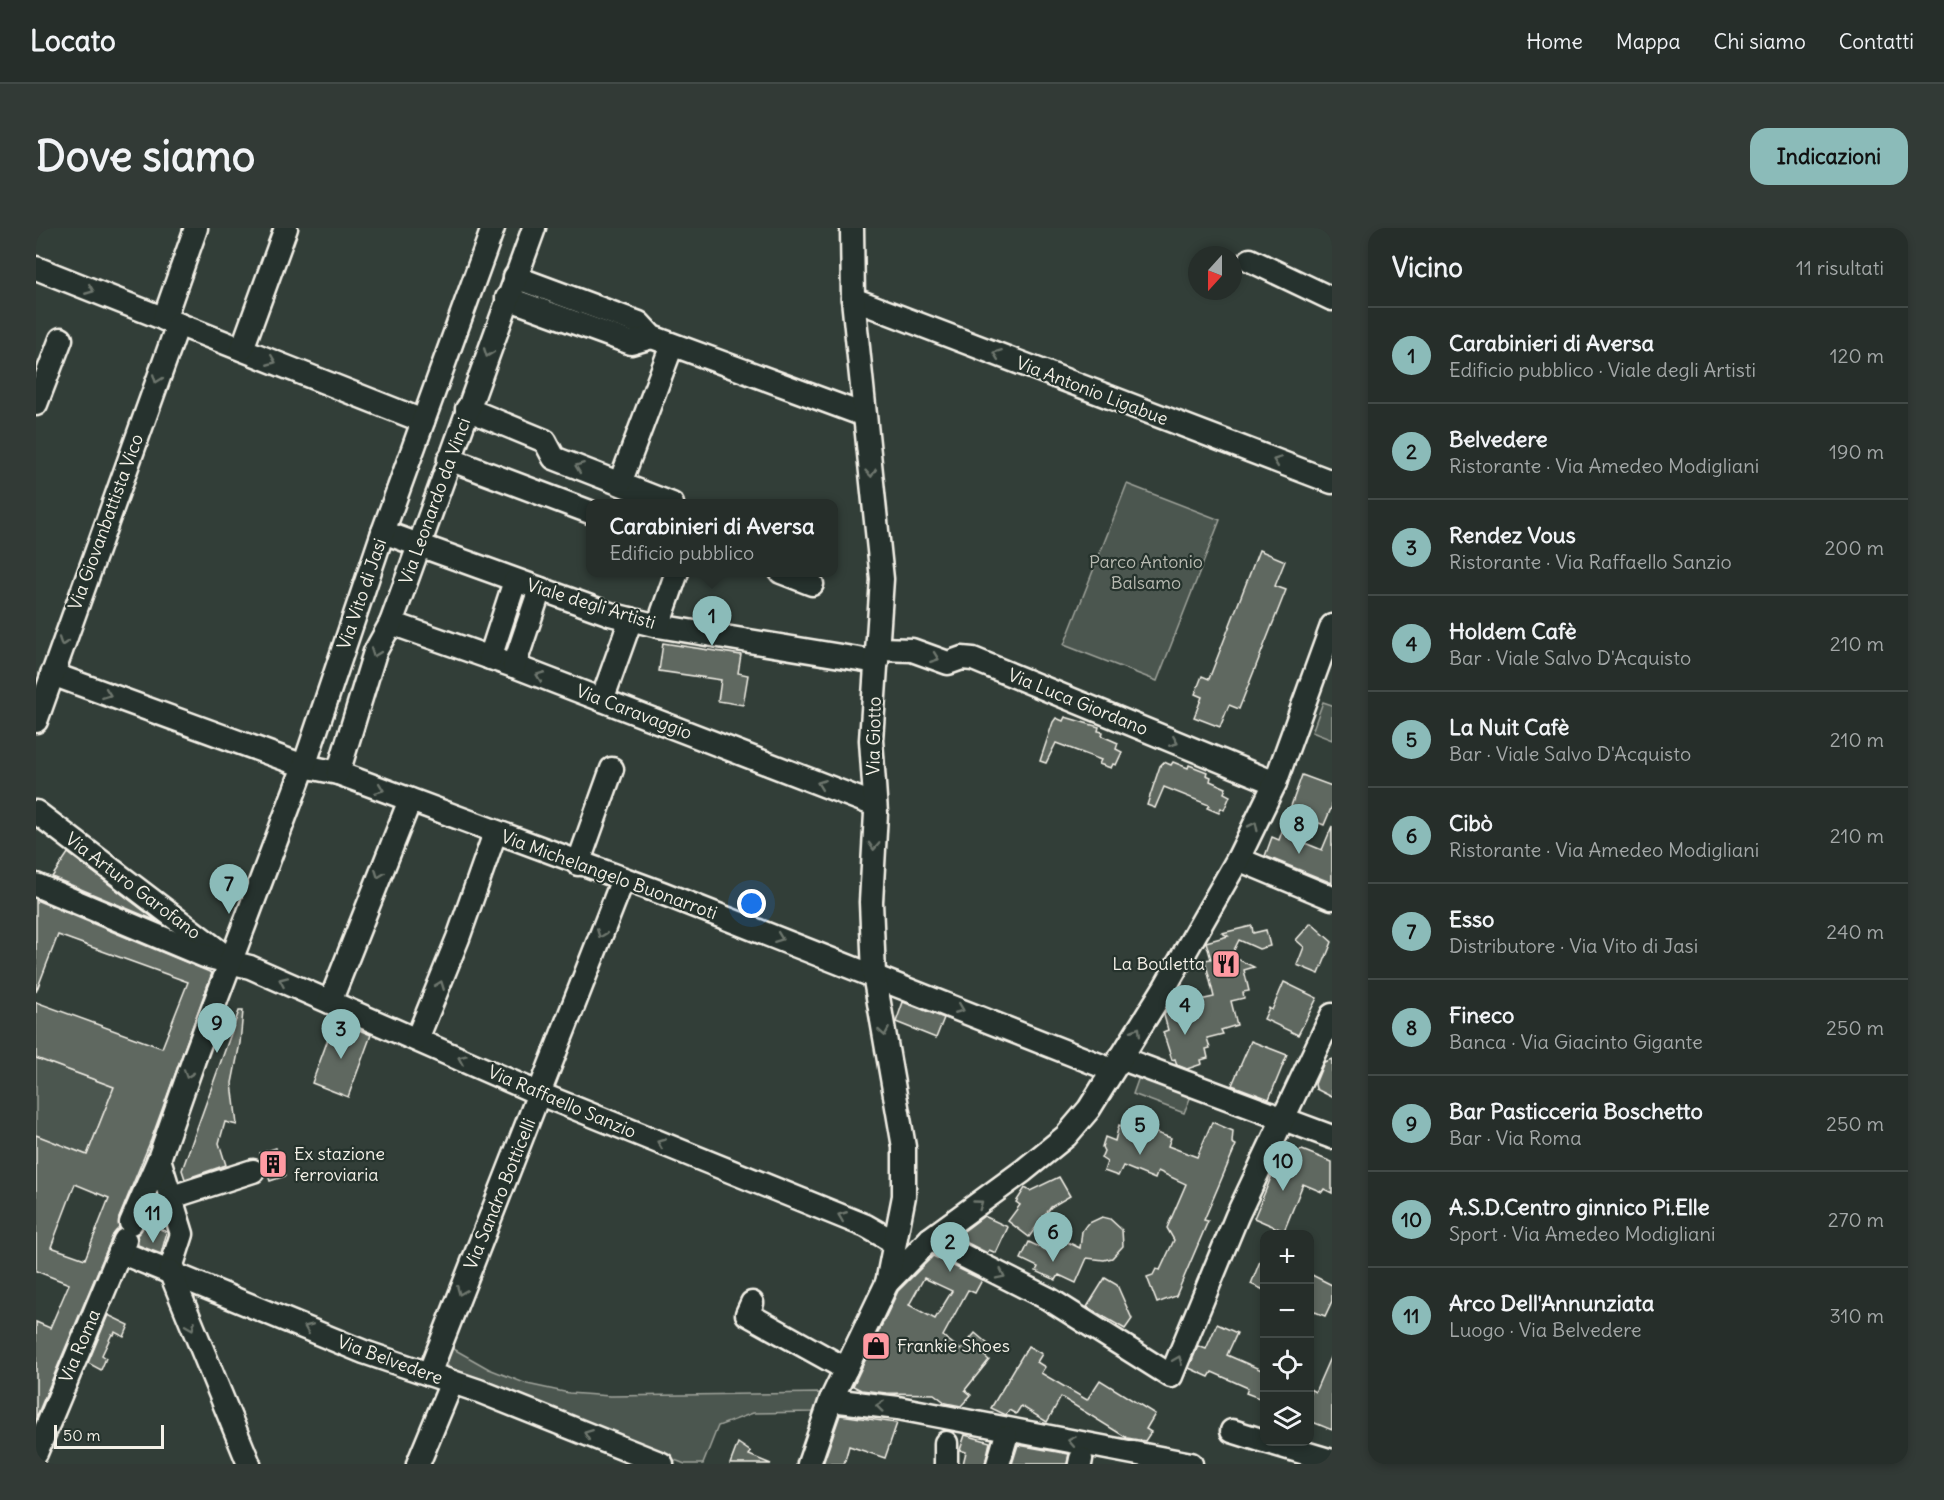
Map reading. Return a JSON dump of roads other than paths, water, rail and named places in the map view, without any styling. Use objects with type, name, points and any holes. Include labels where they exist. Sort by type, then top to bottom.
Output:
[{"type":"street","name":"Via Giovanbattista Vico","points":[[36,721],[171,321],[196,228]]},
{"type":"street","points":[[242,350],[286,228]]},
{"type":"street","name":"Via Vito di Jasi","points":[[231,960],[304,766],[383,532],[493,228]]},
{"type":"street","name":"Via Leonardo da Vinci","points":[[338,773],[375,652],[391,623],[534,228]]},
{"type":"street","name":"Via Giotto","points":[[852,228],[853,299],[882,579],[871,740],[875,805],[872,902],[874,974],[904,1147],[904,1196],[887,1283]]},
{"type":"street","points":[[1250,260],[1332,299]]},
{"type":"street","points":[[36,268],[423,421]]},
{"type":"street","points":[[511,287],[631,343],[662,341],[864,415]]},
{"type":"street","name":"Via Antonio Ligabue","points":[[853,299],[1332,482]]},
{"type":"street","points":[[36,404],[61,339]]},
{"type":"street","points":[[620,483],[662,341]]},
{"type":"street","points":[[467,410],[545,441],[554,458],[660,499]]},
{"type":"street","points":[[449,459],[586,510]]},
{"type":"street","name":"Viale degli Artisti","points":[[383,532],[515,581],[658,626],[877,656]]},
{"type":"street","points":[[658,626],[676,577]]},
{"type":"street","points":[[792,577],[812,584]]},
{"type":"street","points":[[490,658],[515,581]]},
{"type":"street","points":[[514,666],[540,589]]},
{"type":"street","points":[[602,700],[631,619]]},
{"type":"street","name":"Via Caravaggio","points":[[391,623],[514,666],[875,805]]},
{"type":"street","points":[[808,1462],[831,1400],[887,1283],[930,1239],[1066,1136],[1089,1109],[1238,859],[1275,783],[1331,633]]},
{"type":"street","name":"Via Luca Giordano","points":[[877,656],[912,650],[948,663],[962,658],[973,659],[1275,783]]},
{"type":"street","name":"Via Michelangelo Buonarroti","points":[[52,674],[304,766],[338,773],[1116,1064],[1282,1118],[1332,1137]]},
{"type":"street","points":[[578,864],[612,769]]},
{"type":"street","points":[[330,1002],[410,800]]},
{"type":"street","name":"Via Arturo Garofano","points":[[36,812],[231,960]]},
{"type":"street","points":[[417,1039],[454,949],[495,833]]},
{"type":"street","points":[[1238,859],[1332,898]]},
{"type":"street","name":"Via Sandro Botticelli","points":[[429,1374],[623,879]]},
{"type":"street","points":[[36,885],[205,956],[231,960]]},
{"type":"street","points":[[166,940],[179,921]]},
{"type":"street","name":"Via Raffaello Sanzio","points":[[231,960],[540,1094],[866,1226],[894,1242]]},
{"type":"street","name":"Via Roma","points":[[36,1453],[159,1160],[231,960]]},
{"type":"street","points":[[930,1239],[1049,1299],[1171,1376],[1237,1216],[1332,1015]]},
{"type":"street","points":[[159,1160],[182,1234],[170,1271],[249,1464]]},
{"type":"street","points":[[172,1197],[253,1171]]},
{"type":"street","name":"Via Belvedere","points":[[125,1238],[170,1271],[364,1352],[452,1382],[625,1457],[662,1464]]},
{"type":"street","points":[[752,1303],[747,1314],[846,1369]]},
{"type":"street","points":[[418,1464],[452,1382]]},
{"type":"street","points":[[831,1400],[898,1408],[1191,1464]]},
{"type":"street","points":[[1232,1431],[1260,1439]]},
{"type":"street","points":[[998,1464],[1006,1437]]},
{"type":"street","points":[[1282,1446],[1332,1461]]},
{"type":"place","name":"Carabinieri di Aversa","points":[[712,646]]},
{"type":"place","name":"Fineco","points":[[1299,854]]},
{"type":"place","name":"Esso","points":[[229,914]]},
{"type":"place","name":"La Bouletta","points":[[1226,964]]},
{"type":"place","name":"Holdem Cafè","points":[[1185,1035]]},
{"type":"place","name":"Bar Pasticceria Boschetto","points":[[217,1053]]},
{"type":"place","name":"Rendez Vous","points":[[341,1059]]},
{"type":"place","name":"La Nuit Cafè","points":[[1140,1155]]},
{"type":"place","name":"Ex stazione ferroviaria","points":[[273,1164]]},
{"type":"place","name":"A.S.D.Centro ginnico Pi.Elle","points":[[1283,1191]]},
{"type":"place","name":"Arco Dell'Annunziata","points":[[153,1243]]},
{"type":"place","name":"Cibò","points":[[1053,1262]]},
{"type":"place","name":"Belvedere","points":[[950,1272]]},
{"type":"place","name":"Frankie Shoes","points":[[876,1346]]},
{"type":"park label","name":"Parco Antonio Balsamo","points":[[1146,572]]}]
